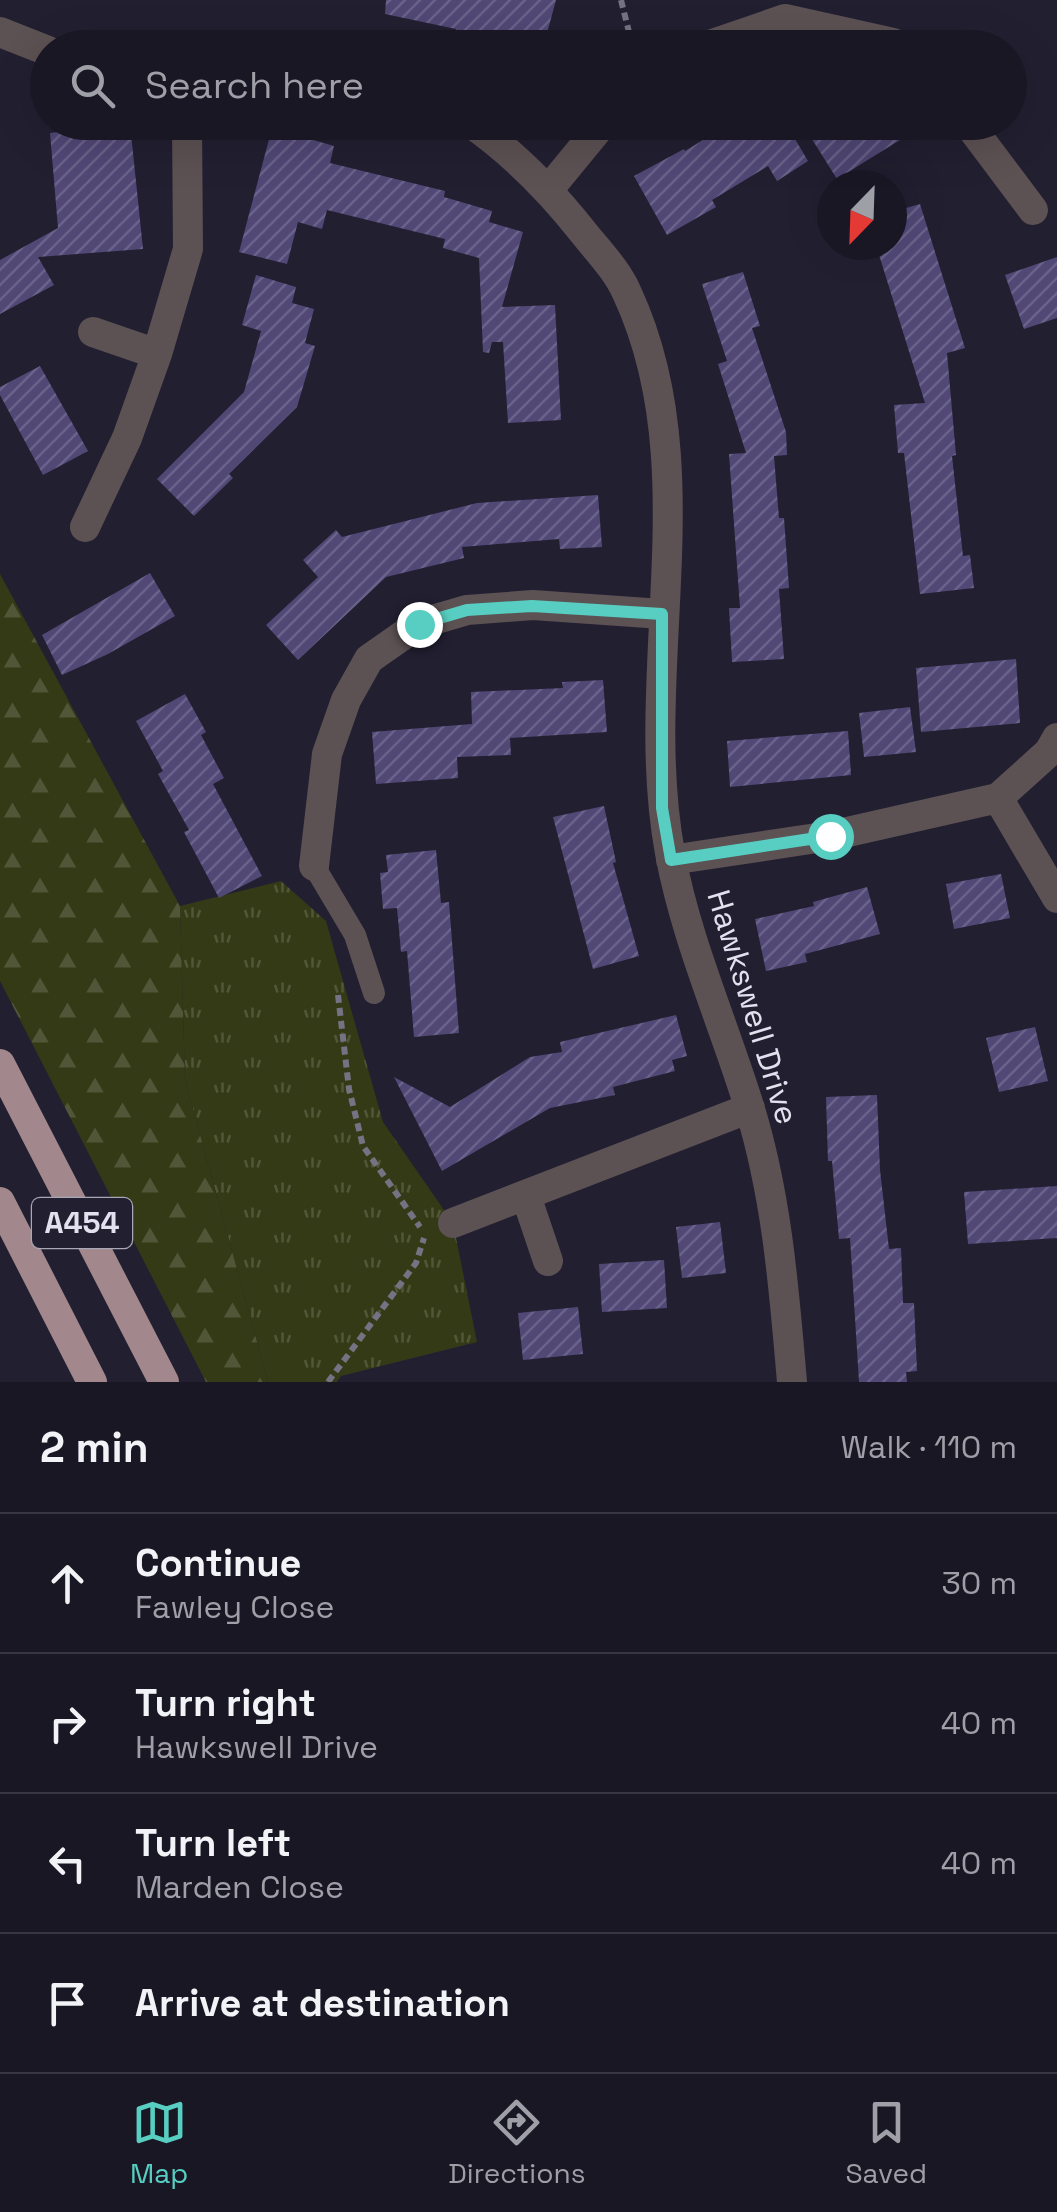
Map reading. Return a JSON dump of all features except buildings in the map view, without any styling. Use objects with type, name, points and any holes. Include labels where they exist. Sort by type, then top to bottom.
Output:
[{"type":"highway","name":"A454","points":[[0,1064],[164,1382]]},
{"type":"highway","name":"A454","points":[[0,1202],[92,1382]]},
{"type":"street","points":[[753,30],[785,19],[834,30]]},
{"type":"street","points":[[0,32],[30,43]]},
{"type":"street","points":[[85,527],[127,438],[188,249],[187,140]]},
{"type":"street","name":"Hawkswell Drive","points":[[492,140],[549,189],[616,273],[627,293],[660,387],[668,488],[662,614],[662,808],[671,860],[750,1108],[774,1209],[792,1382]]},
{"type":"street","points":[[549,189],[589,140]]},
{"type":"street","points":[[980,140],[1033,210]]},
{"type":"street","points":[[94,332],[157,354]]},
{"type":"street","points":[[314,866],[327,754],[346,700],[370,659],[419,624],[467,610],[532,606],[662,614]]},
{"type":"street","points":[[671,860],[830,836],[998,798],[1049,752],[1057,738]]},
{"type":"street","points":[[998,798],[1057,898]]},
{"type":"street","points":[[453,1223],[750,1108]]},
{"type":"street","points":[[526,1196],[548,1261]]},
{"type":"lane","points":[[314,866],[355,935],[374,993]]},
{"type":"path","points":[[622,0],[629,30]]},
{"type":"path","points":[[328,1382],[416,1263],[425,1236],[363,1146],[349,1089],[336,988]]},
{"type":"green space","points":[[0,574],[180,906],[185,1080],[268,1382],[206,1382],[0,981]]},
{"type":"green space","points":[[281,881],[326,921],[383,1122],[453,1223],[477,1342],[341,1376],[337,1382],[268,1382],[185,1080],[180,906]]},
{"type":"route","points":[[419,624],[467,610],[532,606],[662,614],[662,808],[671,860],[830,836]]}]
